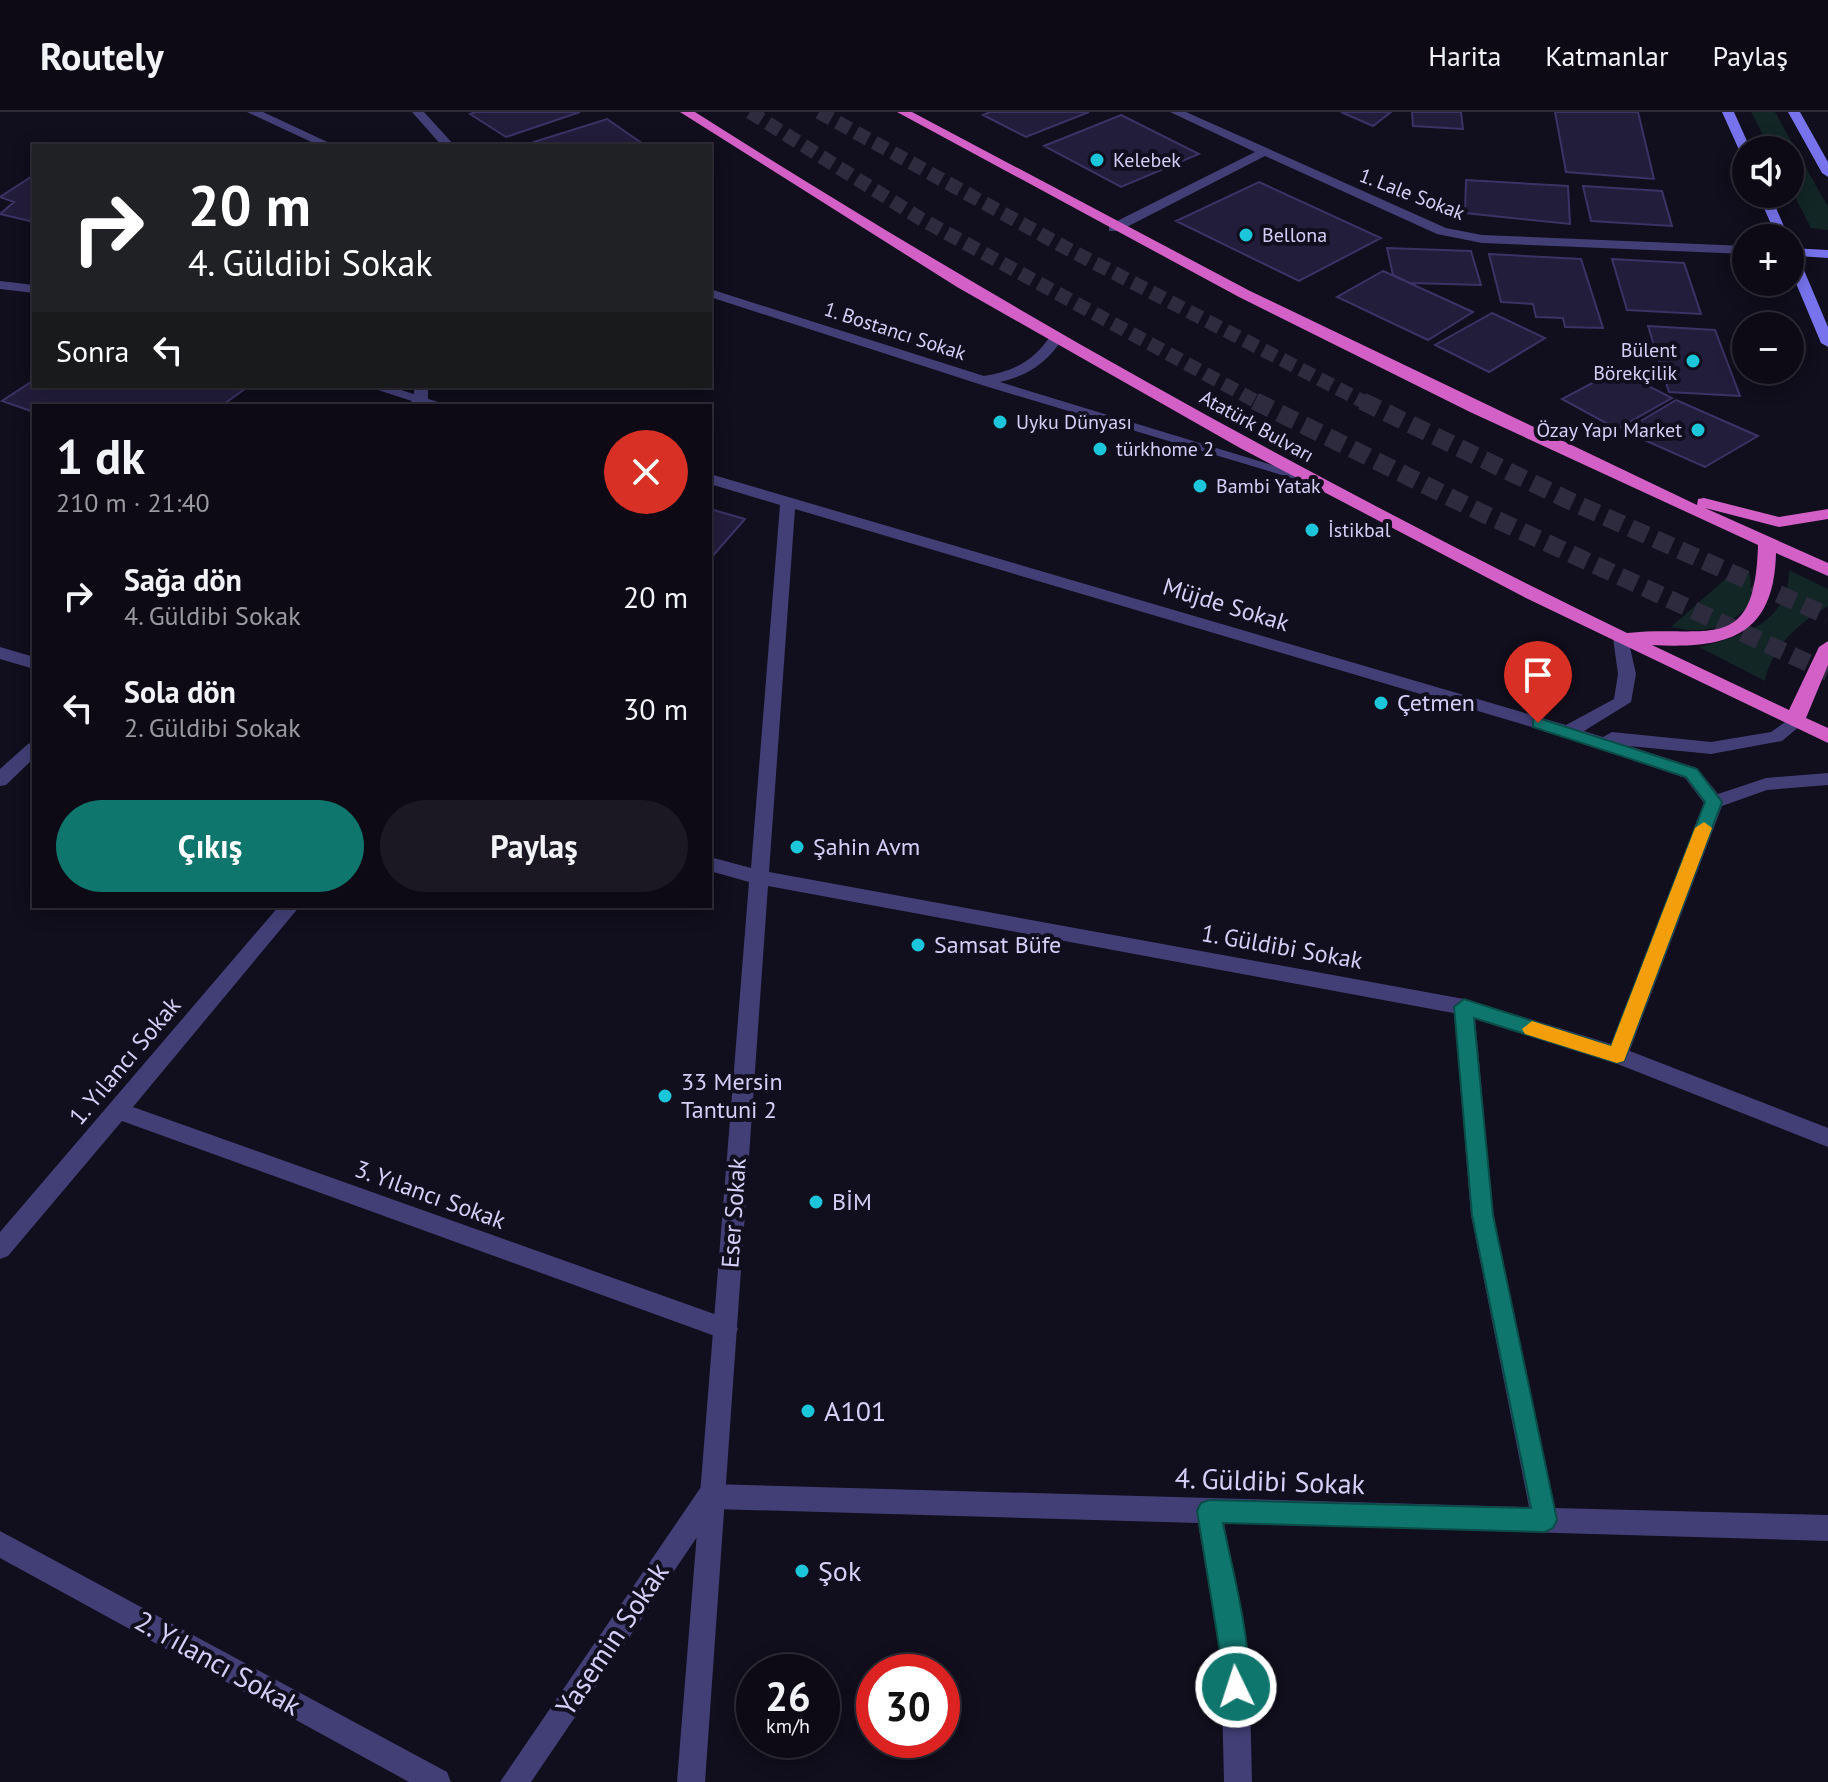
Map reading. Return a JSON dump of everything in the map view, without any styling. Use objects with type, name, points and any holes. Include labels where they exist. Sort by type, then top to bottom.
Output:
[{"type":"highway","name":"Atatürk Bulvarı","points":[[686,112],[773,169],[1056,338],[1300,476],[1621,638],[1828,736]]},
{"type":"highway","points":[[903,112],[1114,228],[1386,367],[1828,570]]},
{"type":"highway","points":[[1646,488],[1779,522],[1828,514]]},
{"type":"highway","points":[[1621,638],[1679,641],[1723,635],[1750,621],[1763,602],[1769,578],[1767,543]]},
{"type":"highway","points":[[1795,721],[1807,686],[1828,647]]},
{"type":"main road","points":[[1728,112],[1739,136]]},
{"type":"main road","points":[[1794,112],[1828,173]]},
{"type":"main road","points":[[1804,253],[1828,254]]},
{"type":"main road","points":[[1804,286],[1828,343]]},
{"type":"street","points":[[253,112],[325,144]]},
{"type":"street","points":[[418,112],[447,144]]},
{"type":"street","name":"1. Lale Sokak","points":[[1176,112],[1262,153],[1455,234],[1482,239],[1732,249]]},
{"type":"street","points":[[1114,228],[1262,153]]},
{"type":"street","points":[[0,285],[32,289]]},
{"type":"street","name":"1. Bostancı Sokak","points":[[712,294],[983,380],[1008,377],[1034,368],[1056,338]]},
{"type":"street","points":[[983,380],[1300,476]]},
{"type":"street","points":[[381,388],[437,404]]},
{"type":"street","name":"Müjde Sokak","points":[[712,480],[1568,732],[1691,773],[1714,802]]},
{"type":"street","name":"Eser Sokak","points":[[691,1782],[710,1496],[726,1329],[757,877],[788,500]]},
{"type":"street","points":[[1568,732],[1622,702],[1627,674],[1621,638]]},
{"type":"street","points":[[0,653],[32,662]]},
{"type":"street","points":[[1568,732],[1711,748],[1776,737],[1795,721]]},
{"type":"street","points":[[0,780],[32,750]]},
{"type":"street","points":[[1617,1055],[1714,802],[1766,784],[1828,779]]},
{"type":"street","name":"1. Güldibi Sokak","points":[[712,865],[757,877],[1464,1007],[1617,1055],[1828,1138]]},
{"type":"street","name":"1. Yılancı Sokak","points":[[0,1249],[288,908]]},
{"type":"street","points":[[1464,1007],[1482,1215],[1545,1520]]},
{"type":"street","name":"3. Yılancı Sokak","points":[[117,1110],[726,1329]]},
{"type":"street","name":"4. Güldibi Sokak","points":[[710,1496],[1828,1528]]},
{"type":"street","name":"Yasemin Sokak","points":[[514,1782],[710,1496]]},
{"type":"street","points":[[1209,1511],[1235,1655],[1238,1782]]},
{"type":"street","name":"2. Yılancı Sokak","points":[[0,1544],[437,1782]]},
{"type":"green space","points":[[1751,112],[1775,112],[1788,136],[1764,136]]},
{"type":"green space","points":[[1804,164],[1828,207],[1828,230],[1811,228],[1801,208],[1804,208]]},
{"type":"green space","points":[[1740,566],[1750,574],[1752,602],[1744,611],[1716,627],[1694,630],[1671,627]]},
{"type":"green space","points":[[1789,570],[1828,589],[1828,606],[1806,620],[1788,637],[1768,668],[1765,681],[1699,647],[1746,632],[1772,615],[1787,588]]},
{"type":"building","points":[[580,112],[506,137],[470,114]]},
{"type":"building","points":[[990,112],[1089,112],[1026,137],[983,115]]},
{"type":"building","points":[[1341,112],[1391,112],[1373,126]]},
{"type":"building","points":[[1412,112],[1461,112],[1463,129],[1413,126]]},
{"type":"building","points":[[1555,112],[1638,112],[1654,179],[1566,172]]},
{"type":"building","points":[[1121,115],[1199,154],[1121,187],[1044,146]]},
{"type":"building","points":[[607,119],[643,144],[536,144],[534,142]]},
{"type":"building","points":[[32,176],[32,222],[0,214],[14,202],[0,197]]},
{"type":"building","points":[[1466,180],[1568,186],[1570,224],[1465,213]]},
{"type":"building","points":[[1259,182],[1381,238],[1299,281],[1176,221]]},
{"type":"building","points":[[1583,186],[1662,191],[1672,226],[1591,221]]},
{"type":"building","points":[[1387,248],[1471,251],[1481,285],[1410,283],[1393,275]]},
{"type":"building","points":[[1489,254],[1581,259],[1603,328],[1565,327],[1563,318],[1536,317],[1533,304],[1501,302]]},
{"type":"building","points":[[1612,259],[1684,263],[1701,314],[1627,310]]},
{"type":"building","points":[[1383,271],[1473,312],[1428,340],[1337,297]]},
{"type":"building","points":[[1492,313],[1545,338],[1489,372],[1435,345]]},
{"type":"building","name":"Bülent Börekçilik","points":[[1648,326],[1715,330],[1732,375],[1732,384],[1735,384],[1740,396],[1669,392]]},
{"type":"building","points":[[1617,370],[1672,398],[1617,429],[1562,399]]},
{"type":"building","points":[[32,381],[32,388],[246,388],[224,404],[32,404],[32,411],[2,401]]},
{"type":"building","points":[[1676,400],[1758,436],[1705,467],[1624,431]]},
{"type":"building","points":[[712,510],[745,519],[712,557]]},
{"type":"tunnel","points":[[750,112],[921,219],[1258,403]]},
{"type":"tunnel","points":[[819,112],[1066,248],[1364,402]]},
{"type":"tunnel","points":[[1364,402],[1570,501],[1828,616]]},
{"type":"tunnel","points":[[1258,403],[1482,513],[1828,672]]},
{"type":"slow traffic","points":[[1532,1029],[1617,1055],[1704,828]]},
{"type":"place","name":"Kelebek","points":[[1097,160]]},
{"type":"place","name":"Bellona","points":[[1246,235]]},
{"type":"place","name":"Bülent Börekçilik","points":[[1693,361]]},
{"type":"place","name":"Uyku Dünyası","points":[[1000,422]]},
{"type":"place","name":"Özay Yapı Market","points":[[1698,430]]},
{"type":"place","name":"türkhome 2","points":[[1100,449]]},
{"type":"place","name":"Bambi Yatak","points":[[1200,486]]},
{"type":"place","name":"İstikbal","points":[[1312,530]]},
{"type":"place","name":"Çetmen","points":[[1381,703]]},
{"type":"place","name":"Şahin Avm","points":[[797,847]]},
{"type":"place","name":"Samsat Büfe","points":[[918,945]]},
{"type":"place","name":"33 Mersin Tantuni 2","points":[[665,1096]]},
{"type":"place","name":"BİM","points":[[816,1202]]},
{"type":"place","name":"A101","points":[[808,1411]]},
{"type":"place","name":"Şok","points":[[802,1571]]},
{"type":"route","points":[[1236,1687],[1235,1655],[1209,1511],[1545,1520],[1482,1215],[1464,1007],[1617,1055],[1714,802],[1691,773],[1538,723]]}]
